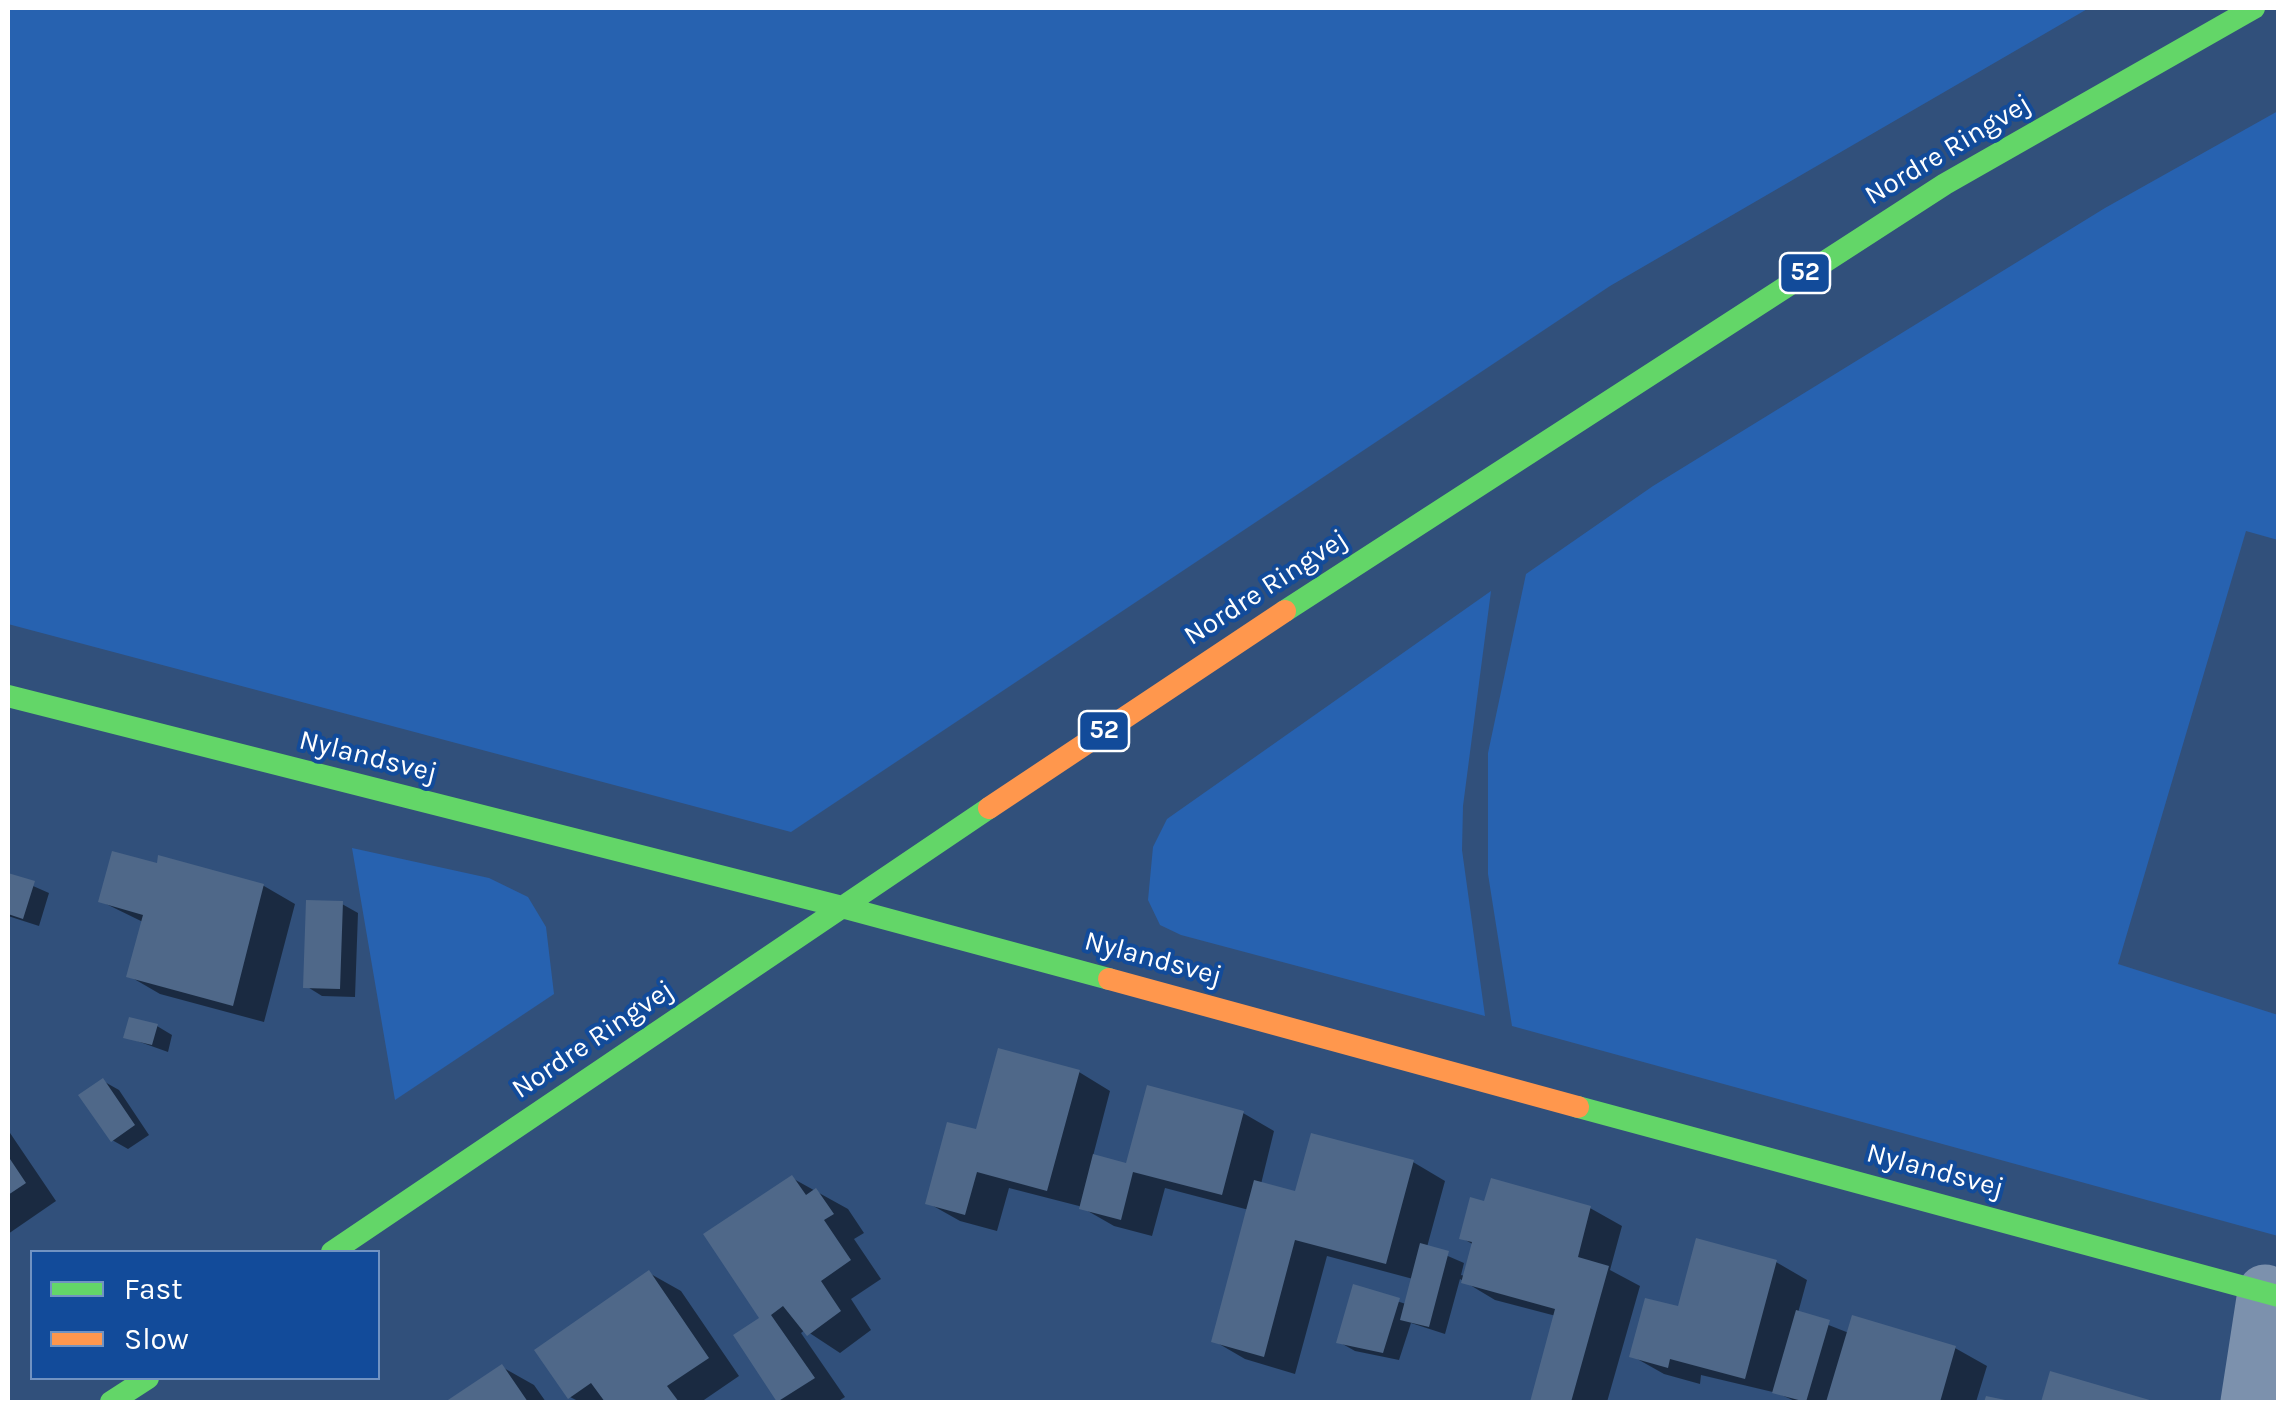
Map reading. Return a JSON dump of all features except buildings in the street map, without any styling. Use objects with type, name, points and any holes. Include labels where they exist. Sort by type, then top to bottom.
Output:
[{"type":"main road","name":"Nordre Ringvej","points":[[335,1250],[1170,686],[1798,277],[1945,184],[2254,8]]},
{"type":"main road","name":"Nylandsvej","points":[[8,696],[842,907],[2272,1294]]},
{"type":"main road","points":[[111,1402],[145,1380]]},
{"type":"street","points":[[2248,1402],[2272,1294]]},
{"type":"shaded area","points":[[8,8],[2089,8],[1610,286],[791,832],[8,624]]},
{"type":"shaded area","points":[[2278,111],[2278,540],[2246,531],[2118,964],[2278,1015],[2278,1236],[1512,1026],[1488,874],[1488,753],[1526,574],[1653,486],[2105,208]]},
{"type":"shaded area","points":[[1491,591],[1463,806],[1462,850],[1485,1016],[1181,935],[1160,925],[1148,900],[1153,847],[1167,819]]},
{"type":"shaded area","points":[[352,848],[489,878],[528,897],[546,927],[554,994],[395,1100]]},
{"type":"traffic: fast","points":[[1285,611],[1945,184],[2254,8]]},
{"type":"traffic: fast","points":[[8,696],[842,907],[1109,979]]},
{"type":"traffic: fast","points":[[335,1250],[989,808]]},
{"type":"traffic: fast","points":[[1578,1107],[2278,1296]]},
{"type":"traffic: fast","points":[[111,1402],[145,1380]]},
{"type":"traffic: slow","points":[[989,808],[1285,611]]},
{"type":"traffic: slow","points":[[1109,979],[1578,1107]]}]
